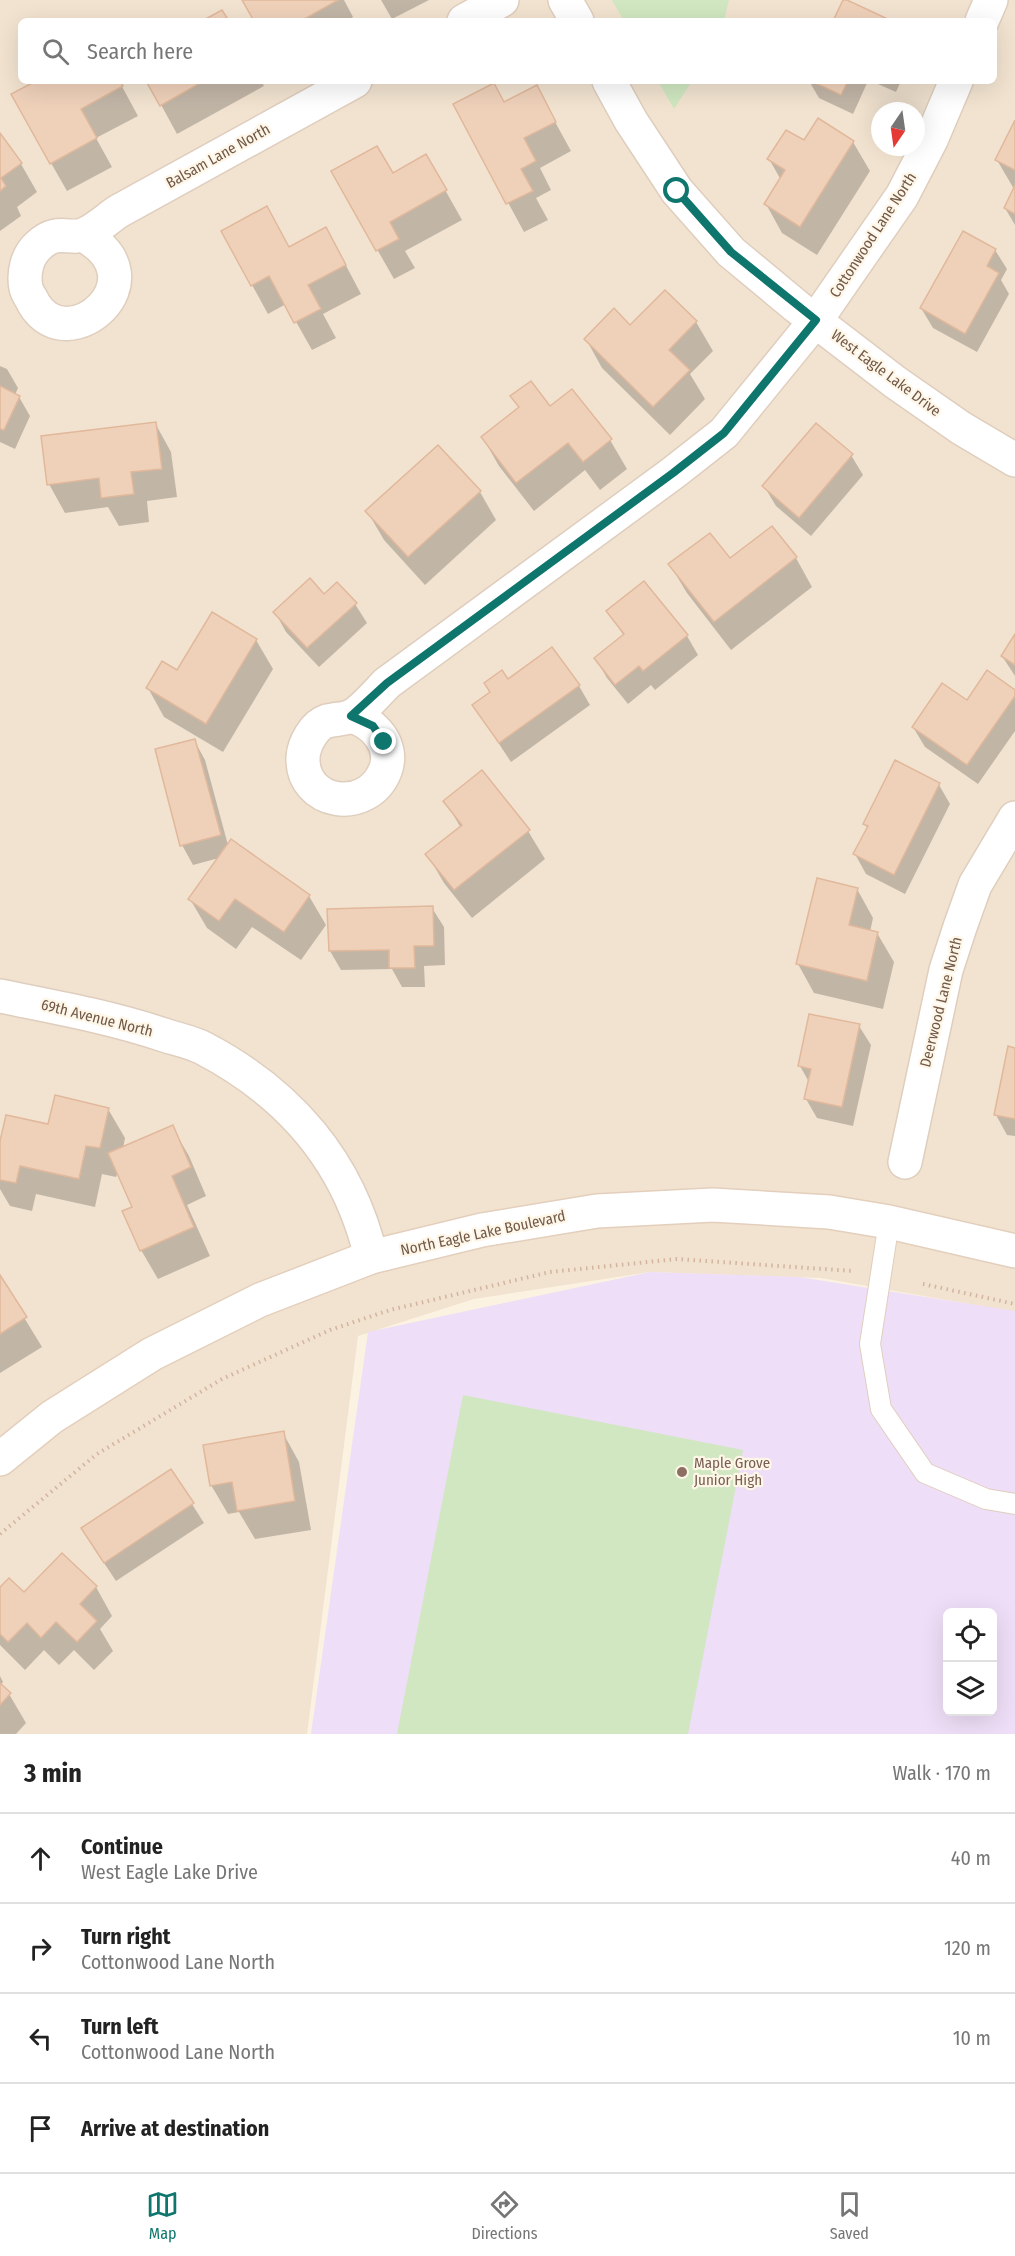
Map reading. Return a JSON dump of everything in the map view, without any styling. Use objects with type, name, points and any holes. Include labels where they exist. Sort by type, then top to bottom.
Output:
[{"type":"street","points":[[469,18],[502,0]]},
{"type":"street","points":[[565,0],[575,18]]},
{"type":"street","points":[[983,18],[991,0]]},
{"type":"street","name":"Balsam Lane North","points":[[83,236],[119,211],[350,84]]},
{"type":"street","name":"West Eagle Lake Drive","points":[[611,84],[677,191],[731,252],[895,382],[961,429],[1015,460]]},
{"type":"street","name":"Cottonwood Lane North","points":[[351,716],[387,683],[724,433],[816,320],[902,196],[931,140],[955,84]]},
{"type":"street","name":"Deerwood Lane North","points":[[905,1162],[946,970],[975,885],[1015,818]]},
{"type":"street","name":"69th Avenue North","points":[[0,996],[126,1022],[201,1047],[265,1086],[310,1132],[344,1181],[364,1227],[371,1257]]},
{"type":"street","name":"North Eagle Lake Boulevard","points":[[0,1459],[52,1417],[152,1354],[260,1300],[371,1257],[482,1230],[597,1211],[713,1205],[829,1212],[889,1222],[1015,1251]]},
{"type":"lane","points":[[889,1222],[870,1344],[881,1409],[925,1473],[986,1498],[1015,1504]]},
{"type":"path","points":[[0,1534],[97,1454],[222,1379],[330,1330],[390,1310],[550,1272],[677,1259],[852,1271]]},
{"type":"path","points":[[923,1284],[1015,1304]]},
{"type":"shaded area","points":[[0,0],[1015,0],[1015,1312],[821,1278],[650,1272],[474,1299],[358,1336],[307,1734],[0,1734]]},
{"type":"shaded area","name":"Maple Grove Junior High","points":[[650,1272],[799,1277],[1015,1311],[1015,1734],[311,1734],[368,1332]]},
{"type":"green space","points":[[612,0],[729,0],[725,18],[622,18]]},
{"type":"green space","points":[[660,84],[690,84],[674,109]]},
{"type":"green space","points":[[463,1395],[743,1450],[688,1734],[397,1734]]},
{"type":"building","points":[[242,0],[338,0],[306,18],[252,18]]},
{"type":"building","points":[[843,0],[847,0],[886,18],[834,18]]},
{"type":"building","points":[[222,10],[227,18],[207,18]]},
{"type":"building","points":[[30,84],[122,84],[123,86],[81,109],[97,138],[50,164],[11,94]]},
{"type":"building","points":[[148,84],[199,84],[160,106]]},
{"type":"building","points":[[492,84],[495,84],[504,102],[537,85],[556,122],[524,138],[536,161],[521,169],[533,191],[506,204],[453,104]]},
{"type":"building","points":[[817,84],[846,84],[841,95]]},
{"type":"building","points":[[818,118],[854,141],[800,227],[764,204],[785,170],[767,159],[786,130],[804,140]]},
{"type":"building","points":[[1015,120],[1015,170],[995,160]]},
{"type":"building","points":[[0,133],[22,163],[1,178],[6,186],[0,191]]},
{"type":"building","points":[[377,146],[393,173],[426,154],[447,190],[390,222],[399,239],[376,251],[331,171]]},
{"type":"building","points":[[1015,185],[1015,214],[1004,208]]},
{"type":"building","points":[[267,206],[289,247],[326,227],[346,265],[308,285],[321,309],[294,323],[269,276],[251,286],[221,231]]},
{"type":"building","points":[[963,231],[996,249],[987,266],[999,273],[965,334],[920,308]]},
{"type":"building","points":[[665,290],[697,321],[669,350],[690,370],[653,407],[584,339],[614,308],[630,325]]},
{"type":"building","points":[[531,381],[550,406],[572,389],[612,439],[583,462],[568,443],[516,483],[481,437],[519,407],[510,396]]},
{"type":"building","points":[[0,386],[20,396],[4,430],[0,429]]},
{"type":"building","points":[[156,422],[162,469],[131,472],[134,494],[101,498],[99,478],[47,485],[41,436]]},
{"type":"building","points":[[816,423],[853,454],[799,518],[762,486]]},
{"type":"building","points":[[438,445],[481,491],[408,557],[365,511]]},
{"type":"building","points":[[772,526],[797,557],[714,622],[668,564],[710,533],[730,558]]},
{"type":"building","points":[[310,578],[324,594],[337,582],[357,603],[307,648],[273,612]]},
{"type":"building","points":[[644,581],[688,635],[643,671],[639,666],[615,685],[594,658],[624,634],[606,611]]},
{"type":"building","points":[[212,612],[257,639],[206,724],[146,688],[162,661],[177,670]]},
{"type":"building","points":[[1015,634],[1015,665],[1001,656]]},
{"type":"building","points":[[552,647],[580,685],[499,743],[472,705],[490,692],[484,683],[502,670],[508,679]]},
{"type":"building","points":[[987,670],[1015,690],[1015,696],[967,765],[912,727],[942,683],[967,700]]},
{"type":"building","points":[[195,739],[221,835],[180,846],[155,749]]},
{"type":"building","points":[[895,760],[940,783],[894,875],[853,854],[868,826],[863,824]]},
{"type":"building","points":[[482,770],[530,830],[454,890],[425,854],[462,825],[443,801]]},
{"type":"building","points":[[231,839],[310,895],[284,932],[235,899],[219,921],[188,899]]},
{"type":"building","points":[[817,878],[858,888],[849,925],[878,932],[867,981],[796,964]]},
{"type":"building","points":[[433,906],[434,946],[414,946],[415,968],[389,968],[389,950],[329,951],[327,909]]},
{"type":"building","points":[[809,1014],[860,1024],[842,1107],[804,1099],[811,1069],[798,1066]]},
{"type":"building","points":[[1008,1046],[1015,1048],[1015,1119],[994,1115]]},
{"type":"building","points":[[55,1095],[109,1108],[100,1148],[86,1146],[79,1179],[20,1166],[16,1183],[0,1180],[0,1141],[6,1115],[48,1124]]},
{"type":"building","points":[[173,1125],[191,1167],[172,1176],[194,1227],[140,1251],[122,1211],[132,1207],[108,1153]]},
{"type":"building","points":[[0,1275],[27,1317],[0,1334]]},
{"type":"building","points":[[284,1431],[295,1501],[237,1511],[232,1482],[210,1486],[203,1445]]},
{"type":"building","points":[[171,1469],[194,1503],[104,1563],[81,1528]]},
{"type":"building","points":[[62,1553],[97,1586],[80,1604],[97,1621],[77,1642],[56,1622],[41,1638],[27,1623],[8,1642],[0,1634],[0,1587],[9,1578],[24,1592]]},
{"type":"building","points":[[0,1683],[11,1693],[0,1705]]},
{"type":"place","name":"Maple Grove Junior High","points":[[682,1472]]},
{"type":"route","points":[[384,742],[373,726],[362,719],[351,716],[387,683],[724,433],[816,320],[731,252],[677,191]]}]
